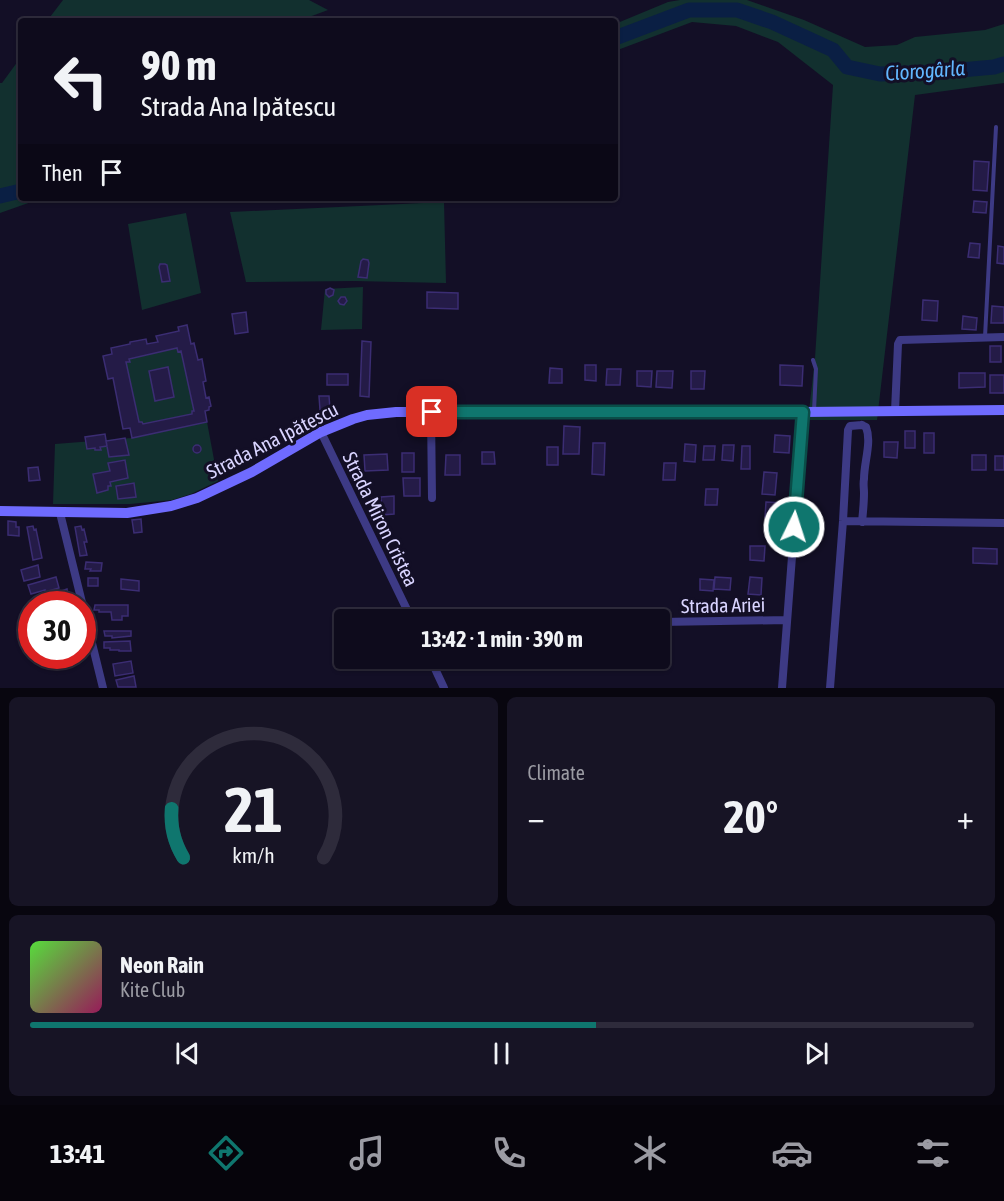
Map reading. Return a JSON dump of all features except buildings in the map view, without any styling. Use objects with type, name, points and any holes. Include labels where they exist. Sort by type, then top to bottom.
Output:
[{"type":"main road","name":"Strada Ana Ipătescu","points":[[0,511],[127,513],[158,509],[210,492],[252,472],[321,432],[367,415],[396,412],[1004,410]]},
{"type":"street","points":[[895,411],[900,340],[1004,337]]},
{"type":"street","points":[[432,412],[432,498]]},
{"type":"street","points":[[782,688],[809,412]]},
{"type":"street","points":[[858,412],[862,425],[866,427],[868,438],[862,522]]},
{"type":"street","points":[[830,688],[848,430],[850,426],[862,425]]},
{"type":"street","name":"Strada Miron Cristea","points":[[321,432],[406,609]]},
{"type":"street","points":[[60,513],[103,688]]},
{"type":"street","points":[[843,521],[1004,523]]},
{"type":"street","name":"Strada Ariei","points":[[670,622],[787,620]]},
{"type":"street","points":[[435,669],[444,688]]},
{"type":"lane","points":[[985,337],[996,127]]},
{"type":"lane","points":[[809,412],[816,369],[813,360]]},
{"type":"green space","points":[[63,0],[309,0],[328,10],[306,18],[49,18]]},
{"type":"green space","points":[[747,0],[804,20],[865,47],[897,45],[915,37],[985,30],[1004,24],[1004,83],[915,95],[877,420],[808,420],[815,358],[833,85],[778,42],[736,26],[692,22],[618,50],[618,23],[668,2]]},
{"type":"green space","points":[[18,61],[18,201],[34,201],[0,213],[0,83]]},
{"type":"green space","points":[[444,202],[446,283],[246,282],[230,212]]},
{"type":"green space","points":[[186,213],[201,293],[142,310],[128,224]]},
{"type":"green space","points":[[363,287],[362,329],[321,330],[325,289]]},
{"type":"green space","points":[[177,348],[178,352],[181,351],[194,411],[192,414],[143,424],[139,422],[126,362],[130,362],[129,359]]},
{"type":"green space","points":[[207,422],[218,481],[172,500],[130,504],[53,504],[55,444],[132,438]]},
{"type":"waterway","name":"Ciorogârla","points":[[618,37],[689,10],[737,10],[772,22],[833,50],[847,67],[880,74],[939,72],[1004,64]]},
{"type":"waterway","name":"Ciorogârla","points":[[0,196],[18,192]]},
{"type":"route","points":[[432,412],[803,412],[794,527]]}]
